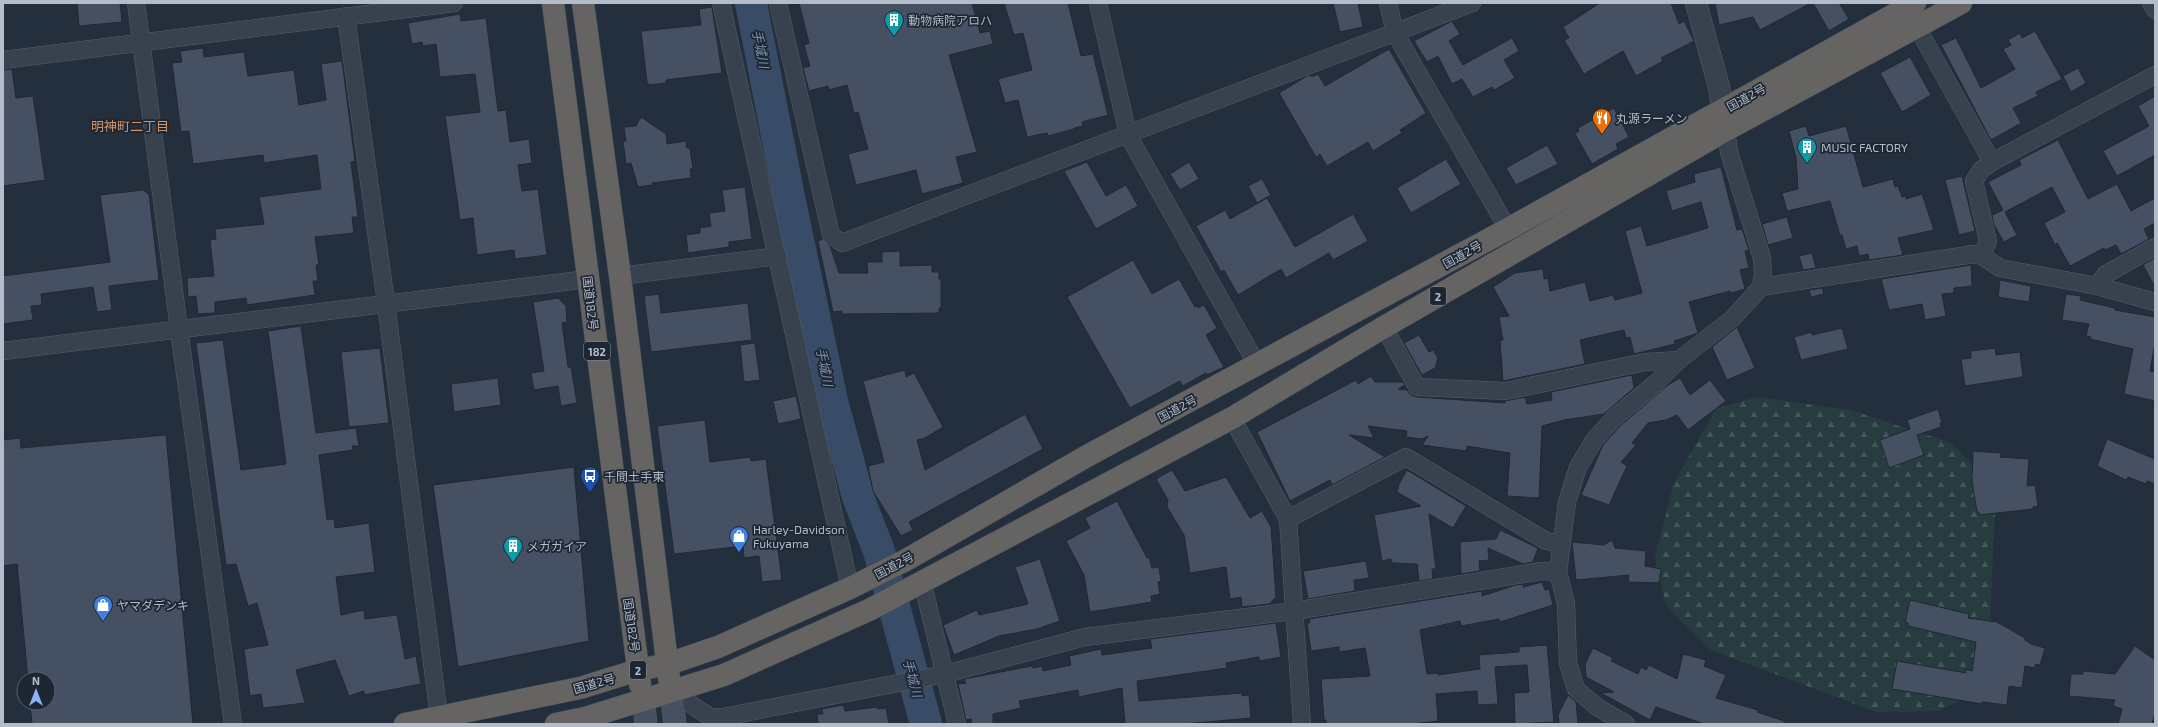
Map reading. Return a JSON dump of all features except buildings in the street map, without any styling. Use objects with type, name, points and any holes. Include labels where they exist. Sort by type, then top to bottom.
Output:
[{"type":"highway","name":"国道182号","points":[[553,3],[642,699]]},
{"type":"highway","points":[[583,3],[620,276],[671,691]]},
{"type":"highway","name":"国道2号","points":[[556,724],[585,718],[642,699],[724,675],[869,610],[917,583],[1232,418],[1915,3]]},
{"type":"highway","name":"国道2号","points":[[405,724],[580,688],[638,670],[668,664],[718,647],[856,585],[906,560],[1087,456],[1508,229],[1724,120],[1917,27],[1961,3]]},
{"type":"main road","points":[[671,691],[675,724]]},
{"type":"main road","points":[[642,699],[646,724]]},
{"type":"street","points":[[136,3],[233,724]]},
{"type":"street","points":[[3,60],[454,3]]},
{"type":"street","points":[[721,3],[778,256],[856,585]]},
{"type":"street","points":[[778,3],[831,235],[842,243],[1472,3]]},
{"type":"street","points":[[1098,3],[1128,135],[1257,365]]},
{"type":"street","points":[[1388,3],[1395,33],[1508,229]]},
{"type":"street","points":[[1696,3],[1720,87],[1729,152],[1762,258],[1762,287]]},
{"type":"street","points":[[2151,3],[2155,10]]},
{"type":"street","points":[[346,16],[386,302],[439,718]]},
{"type":"street","points":[[1917,27],[1992,162]]},
{"type":"street","points":[[1982,256],[1988,241],[1974,181],[1981,170],[1992,162],[2155,75]]},
{"type":"street","points":[[2097,286],[2106,274],[2155,247]]},
{"type":"street","points":[[1626,724],[1597,707],[1576,690],[1568,663],[1566,603],[1558,572],[1567,502],[1578,467],[1595,439],[1613,419],[1679,360],[1733,318],[1762,287],[1974,254],[1982,256],[2000,268],[2097,286],[2155,302]]},
{"type":"street","points":[[620,276],[778,256]]},
{"type":"street","points":[[3,350],[386,302],[588,279]]},
{"type":"street","points":[[1384,327],[1417,387],[1506,391],[1646,362],[1679,360]]},
{"type":"street","points":[[1232,418],[1288,519],[1302,724]]},
{"type":"street","points":[[1288,519],[1406,457],[1546,540],[1562,544]]},
{"type":"street","points":[[671,691],[710,717],[723,717],[893,685],[1085,637],[1294,611],[1542,572],[1558,572]]},
{"type":"street","points":[[917,583],[941,674],[957,724]]},
{"type":"green space","points":[[1757,397],[1851,410],[1951,443],[1996,487],[1989,641],[1975,691],[1940,711],[1876,712],[1711,650],[1666,606],[1655,557],[1674,482],[1717,408]]},
{"type":"waterway","name":"手城川","points":[[751,3],[789,197],[832,401],[858,497],[879,551],[926,724]]},
{"type":"place","name":"動物病院アロハ","points":[[894,37]]},
{"type":"place","name":"丸源ラーメン","points":[[1602,135]]},
{"type":"place","name":"MUSIC FACTORY","points":[[1807,164]]},
{"type":"place","name":"千間土手東","points":[[590,493]]},
{"type":"place","name":"Harley-Davidson Fukuyama","points":[[739,553]]},
{"type":"place","name":"メガガイア","points":[[513,563]]},
{"type":"place","name":"ヤマダデンキ","points":[[103,622]]},
{"type":"district","name":"明神町二丁目","points":[[130,126]]}]
